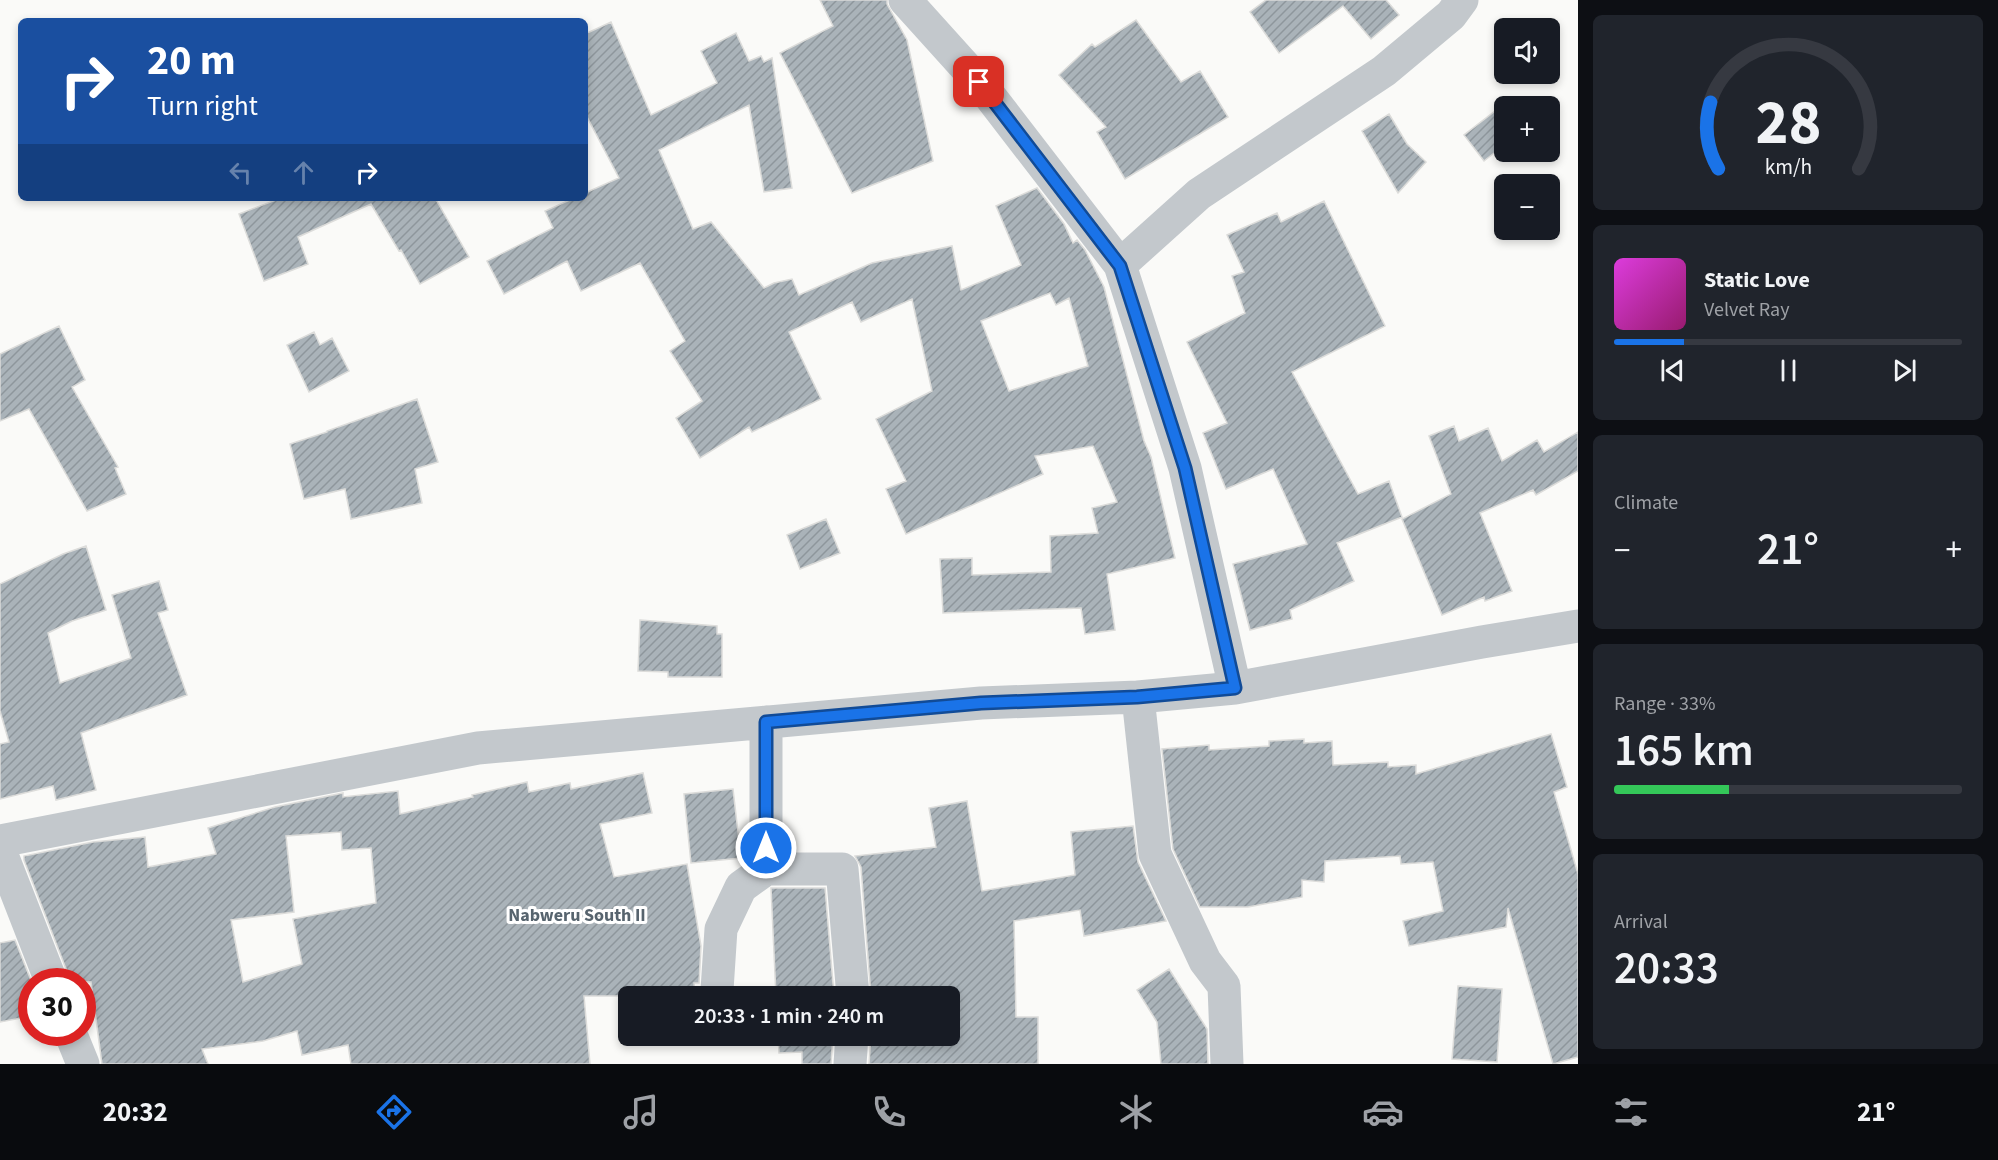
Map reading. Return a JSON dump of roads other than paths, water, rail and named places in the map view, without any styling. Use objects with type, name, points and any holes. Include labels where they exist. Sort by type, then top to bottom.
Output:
[{"type":"street","points":[[905,0],[979,82],[1120,266],[1185,468],[1235,688]]},
{"type":"street","points":[[1120,266],[1199,194],[1383,71],[1451,15],[1462,0]]},
{"type":"street","points":[[0,841],[478,748],[981,703],[1137,697],[1235,688],[1578,626]]},
{"type":"street","points":[[1137,697],[1155,854],[1205,961],[1224,986],[1227,1064]]},
{"type":"street","points":[[766,722],[766,869]]},
{"type":"street","points":[[0,850],[46,968]]},
{"type":"street","points":[[717,986],[721,929],[741,887],[766,869],[842,869],[852,986]]},
{"type":"street","points":[[76,1046],[83,1064]]},
{"type":"street","points":[[850,1064],[851,1046]]},
{"type":"district","name":"Nabweru South II","points":[[577,915]]}]
